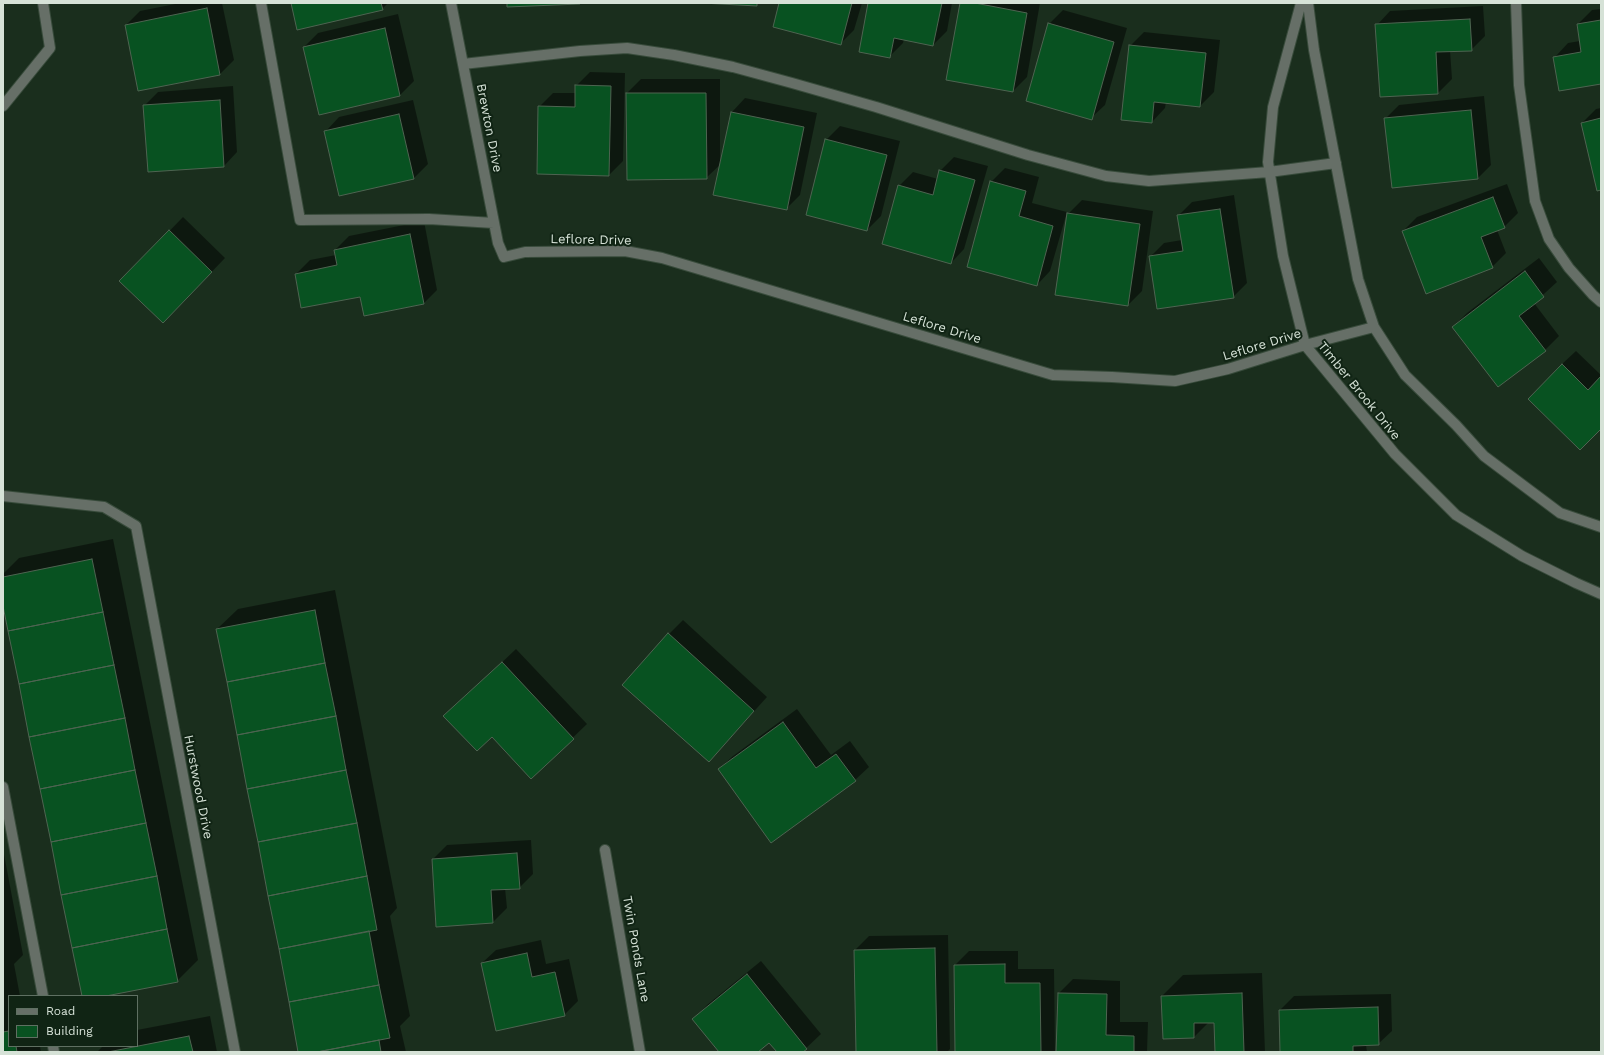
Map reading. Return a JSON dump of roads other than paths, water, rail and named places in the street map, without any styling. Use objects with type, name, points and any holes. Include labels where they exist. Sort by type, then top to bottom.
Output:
[{"type":"street","points":[[3,106],[50,48],[43,3]]},
{"type":"street","points":[[261,3],[300,220],[429,219],[494,224]]},
{"type":"street","name":"Brewton Drive","points":[[451,3],[494,224],[498,243],[504,257]]},
{"type":"street","name":"Timber Brook Drive","points":[[1301,3],[1273,107],[1268,162],[1283,256],[1306,345],[1395,454],[1456,515],[1522,556],[1576,584],[1601,594]]},
{"type":"street","points":[[1308,3],[1314,50],[1358,279],[1374,327],[1405,375],[1456,425],[1484,456],[1560,513],[1601,527]]},
{"type":"street","points":[[1516,3],[1519,85],[1527,154],[1535,201],[1549,239],[1569,268],[1601,302]]},
{"type":"street","points":[[463,64],[580,51],[627,48],[674,55],[733,67],[876,107],[1028,155],[1106,176],[1149,181],[1270,172],[1336,163]]},
{"type":"street","name":"Leflore Drive","points":[[504,257],[525,252],[625,251],[662,258],[1054,375],[1175,381],[1228,369],[1306,345],[1374,327]]},
{"type":"street","name":"Hurstwood Drive","points":[[3,496],[104,507],[136,526],[235,1052]]},
{"type":"street","points":[[3,787],[43,995]]},
{"type":"street","name":"Twin Ponds Lane","points":[[605,850],[640,1052]]}]
